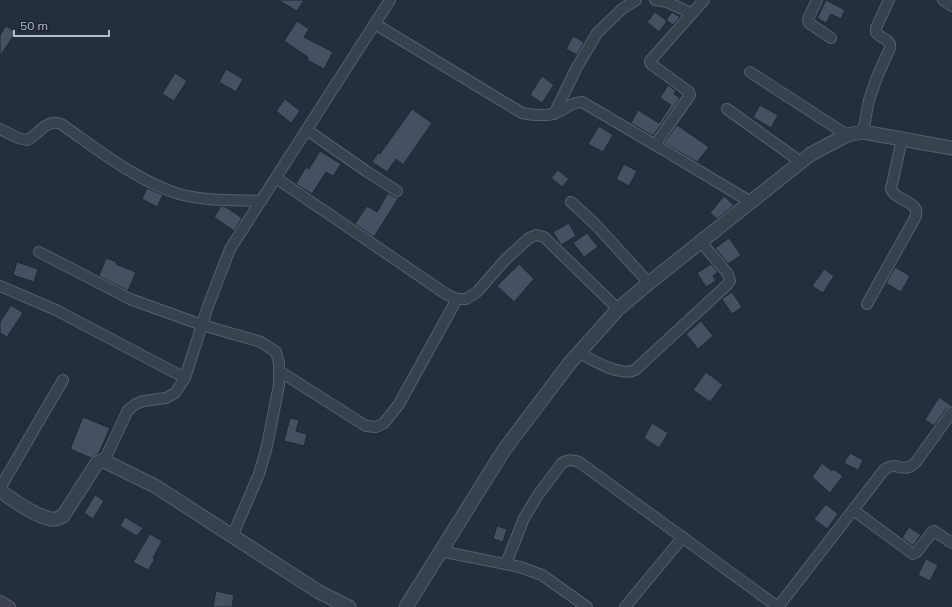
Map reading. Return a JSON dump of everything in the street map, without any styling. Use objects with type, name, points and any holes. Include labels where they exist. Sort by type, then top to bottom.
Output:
[{"type":"street","points":[[104,461],[128,410],[143,401],[166,398],[175,393],[185,378],[202,325],[230,250],[390,0]]},
{"type":"street","points":[[554,114],[597,33],[622,9],[636,0]]},
{"type":"street","points":[[655,0],[667,2],[691,13]]},
{"type":"street","points":[[656,145],[690,95],[689,92],[651,64],[650,61],[704,0]]},
{"type":"street","points":[[817,0],[808,20],[809,23],[831,38]]},
{"type":"street","points":[[863,132],[869,100],[891,45],[876,32],[876,28],[889,0]]},
{"type":"street","points":[[943,0],[952,6]]},
{"type":"street","points":[[374,24],[522,113],[533,115],[554,114],[569,104],[582,102],[751,202]]},
{"type":"street","points":[[750,72],[847,135]]},
{"type":"street","points":[[726,109],[801,162]]},
{"type":"street","points":[[0,129],[18,138],[27,140],[48,124],[56,122],[134,173],[170,191],[210,199],[261,201]]},
{"type":"street","points":[[308,130],[397,191]]},
{"type":"street","points":[[406,607],[504,450],[569,364],[618,309],[811,154],[847,135],[863,132],[952,148]]},
{"type":"street","points":[[867,304],[917,212],[914,206],[896,196],[892,193],[891,189],[902,140]]},
{"type":"street","points":[[276,178],[446,294],[457,299],[466,299],[477,292],[506,259],[525,241],[536,235],[544,237],[618,309]]},
{"type":"street","points":[[571,202],[594,223],[649,283]]},
{"type":"street","points":[[579,353],[602,365],[624,372],[636,370],[730,281],[728,274],[701,242]]},
{"type":"street","points":[[39,252],[130,299],[202,325],[261,342],[276,352],[279,363],[279,385],[267,446],[259,474],[232,537]]},
{"type":"street","points":[[0,286],[56,310],[185,378]]},
{"type":"street","points":[[279,371],[366,426],[376,427],[384,423],[399,404],[457,299]]},
{"type":"street","points":[[0,488],[63,380]]},
{"type":"street","points":[[506,564],[524,518],[538,495],[562,462],[573,460],[579,462],[778,607],[887,468],[895,465],[906,469],[911,467],[952,412]]},
{"type":"street","points":[[0,491],[34,513],[56,519],[63,516],[97,463],[104,461],[154,486],[319,592],[349,607]]},
{"type":"street","points":[[853,510],[913,554],[918,552],[934,531],[952,543]]},
{"type":"street","points":[[625,607],[682,537]]},
{"type":"street","points":[[440,552],[520,567],[542,575],[587,607]]},
{"type":"street","points":[[0,601],[10,607]]},
{"type":"building","points":[[278,0],[304,0],[297,11]]},
{"type":"building","points":[[826,0],[845,10],[841,19],[831,14],[826,23],[817,18]]},
{"type":"building","points":[[655,12],[667,21],[659,32],[647,22]]},
{"type":"building","points":[[672,12],[680,17],[673,25],[666,20]]},
{"type":"building","points":[[297,21],[309,29],[304,37],[333,52],[324,69],[307,60],[308,57],[284,41]]},
{"type":"building","points":[[6,26],[16,32],[0,56],[0,35]]},
{"type":"building","points":[[573,36],[584,42],[577,55],[566,49]]},
{"type":"building","points":[[226,69],[243,79],[236,92],[219,82]]},
{"type":"building","points":[[175,73],[187,81],[174,101],[162,94]]},
{"type":"building","points":[[542,76],[554,85],[542,103],[530,95]]},
{"type":"building","points":[[668,85],[676,91],[674,94],[680,98],[653,136],[631,123],[638,110],[659,123],[671,105],[660,98]]},
{"type":"building","points":[[285,99],[300,111],[291,123],[276,111]]},
{"type":"building","points":[[760,105],[778,115],[771,128],[753,117]]},
{"type":"building","points":[[412,109],[432,123],[403,165],[396,159],[387,172],[372,162],[378,153],[380,154]]},
{"type":"building","points":[[677,125],[709,147],[697,162],[664,143]]},
{"type":"building","points":[[599,126],[613,135],[603,152],[588,144]]},
{"type":"building","points":[[320,151],[341,164],[333,176],[326,172],[312,194],[296,184],[306,167],[309,169]]},
{"type":"building","points":[[624,164],[637,171],[629,186],[616,179]]},
{"type":"building","points":[[558,170],[569,179],[562,187],[551,178]]},
{"type":"building","points":[[147,188],[163,195],[157,207],[142,199]]},
{"type":"building","points":[[388,193],[394,197],[399,197],[374,237],[355,224],[367,206],[377,212]]},
{"type":"building","points":[[724,196],[734,205],[717,219],[710,213]]},
{"type":"building","points":[[221,206],[226,207],[242,218],[234,231],[214,217]]},
{"type":"building","points":[[569,223],[576,236],[561,245],[553,232]]},
{"type":"building","points":[[587,233],[598,247],[584,257],[573,243]]},
{"type":"building","points":[[729,238],[741,255],[728,264],[715,248]]},
{"type":"building","points":[[106,258],[117,262],[116,264],[136,272],[128,291],[99,276]]},
{"type":"building","points":[[17,262],[38,269],[34,282],[13,275]]},
{"type":"building","points":[[519,264],[534,279],[514,302],[497,286]]},
{"type":"building","points":[[711,264],[718,272],[713,276],[716,281],[706,287],[697,273]]},
{"type":"building","points":[[895,267],[910,276],[901,292],[886,283]]},
{"type":"building","points":[[824,269],[834,276],[823,293],[812,286]]},
{"type":"building","points":[[732,292],[742,307],[732,314],[722,299]]},
{"type":"building","points":[[11,305],[23,313],[7,337],[0,333],[0,322]]},
{"type":"building","points":[[701,321],[713,336],[698,349],[686,334]]},
{"type":"building","points":[[706,372],[723,385],[710,402],[693,390]]},
{"type":"building","points":[[939,397],[952,406],[947,408],[934,426],[925,420]]},
{"type":"building","points":[[83,417],[110,428],[99,453],[91,458],[70,449]]},
{"type":"building","points":[[290,418],[299,420],[296,431],[307,434],[304,446],[284,441]]},
{"type":"building","points":[[652,423],[668,433],[659,448],[644,438]]},
{"type":"building","points":[[850,453],[863,460],[858,470],[844,463]]},
{"type":"building","points":[[822,463],[832,471],[833,469],[843,476],[830,493],[812,477]]},
{"type":"building","points":[[95,495],[104,501],[93,519],[84,513]]},
{"type":"building","points":[[826,504],[838,514],[827,529],[814,519]]},
{"type":"building","points":[[125,517],[143,528],[137,536],[120,526]]},
{"type":"building","points":[[497,526],[507,529],[503,542],[493,539]]},
{"type":"building","points":[[909,527],[921,535],[913,546],[902,538]]},
{"type":"building","points":[[150,534],[162,541],[153,558],[155,559],[148,570],[133,562]]},
{"type":"building","points":[[926,559],[938,565],[930,581],[918,575]]},
{"type":"building","points":[[216,591],[234,595],[232,607],[213,607]]}]
